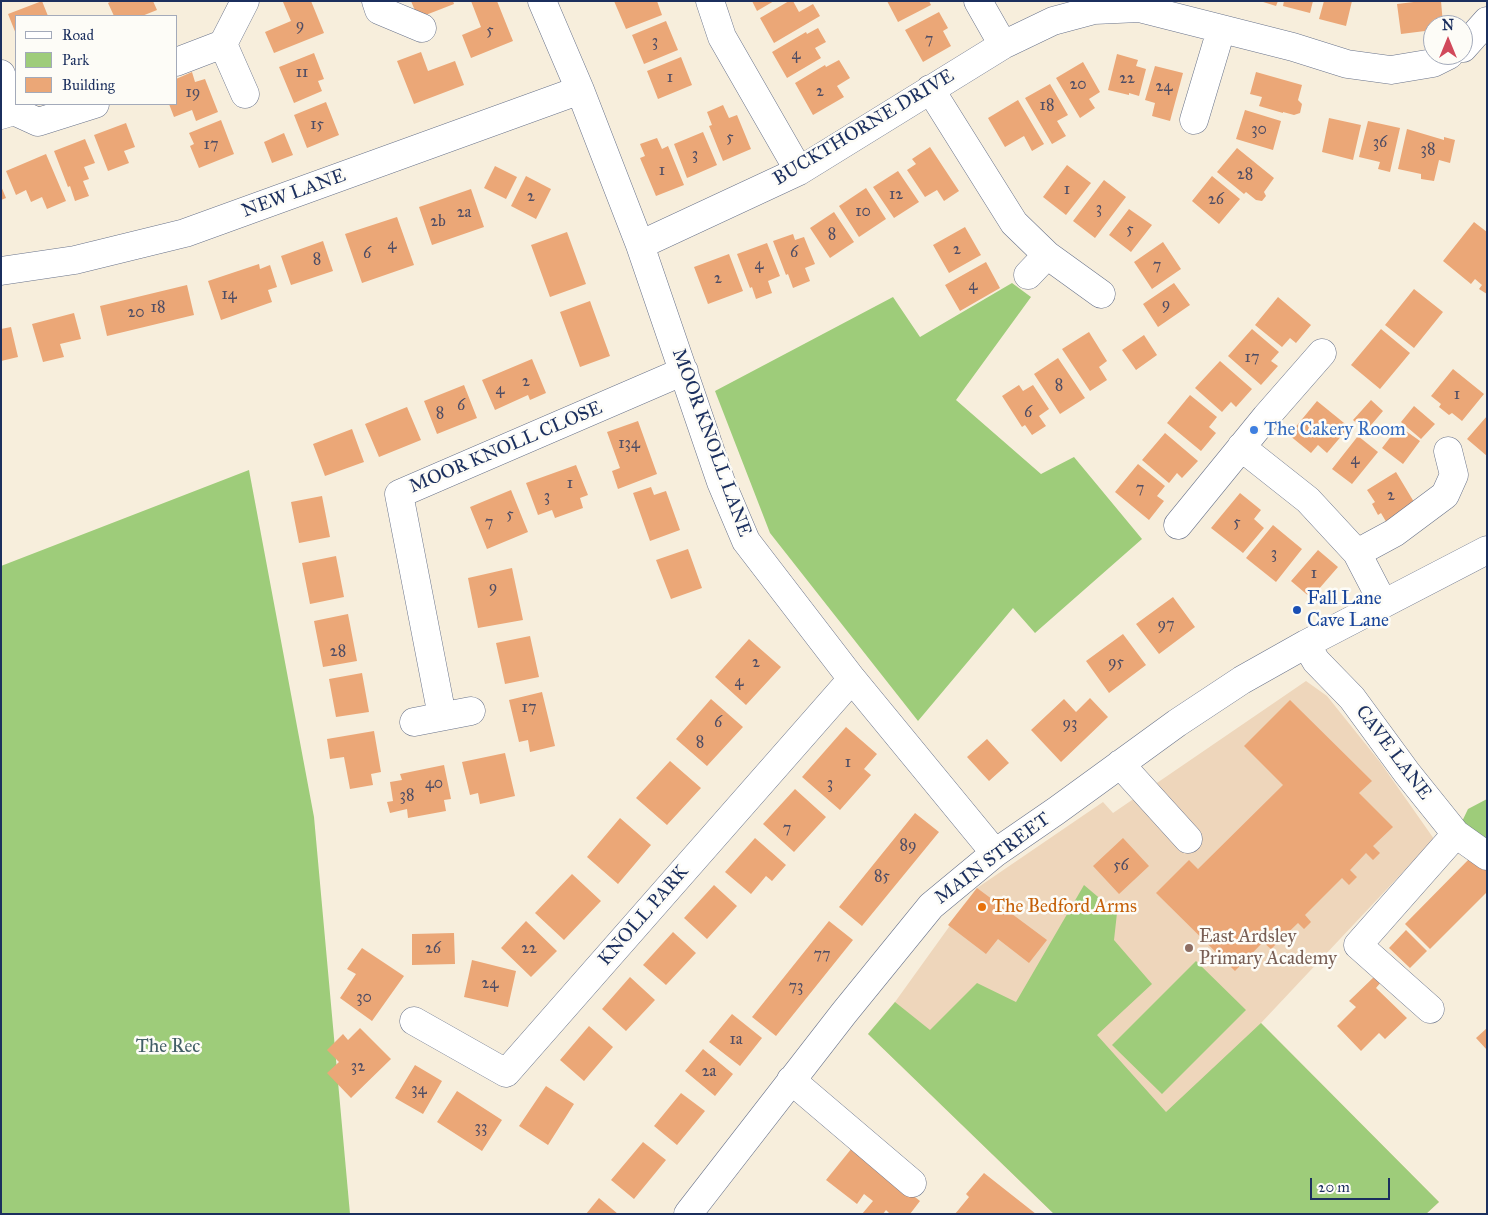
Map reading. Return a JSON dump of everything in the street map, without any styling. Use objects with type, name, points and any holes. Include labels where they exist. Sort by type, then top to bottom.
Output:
[{"type":"street","points":[[178,61],[223,44],[245,1]]},
{"type":"street","points":[[376,1],[379,10],[422,28]]},
{"type":"street","name":"MOOR KNOLL LANE","points":[[542,1],[580,90],[640,244],[721,482],[746,542],[852,679],[995,853]]},
{"type":"street","points":[[710,1],[722,37],[799,171]]},
{"type":"street","points":[[978,1],[1003,45]]},
{"type":"street","name":"BUCKTHORNE DRIVE","points":[[640,244],[799,171],[1003,45],[1053,21],[1094,10],[1139,8],[1292,47],[1347,64],[1391,70],[1423,65]]},
{"type":"street","points":[[1473,37],[1487,21]]},
{"type":"street","points":[[1194,120],[1221,30]]},
{"type":"street","points":[[223,44],[245,94]]},
{"type":"street","points":[[1,74],[8,113],[38,122],[92,105]]},
{"type":"street","points":[[930,89],[1014,223],[1047,255],[1101,294]]},
{"type":"street","name":"NEW LANE","points":[[1,271],[76,260],[185,233],[580,90]]},
{"type":"street","points":[[1028,275],[1047,255]]},
{"type":"street","points":[[1178,524],[1266,416],[1322,352]]},
{"type":"street","name":"MOOR KNOLL CLOSE","points":[[442,716],[399,494],[684,371]]},
{"type":"street","points":[[1241,447],[1308,500],[1357,552],[1384,603]]},
{"type":"street","points":[[1357,552],[1394,532],[1445,495],[1454,475],[1448,451]]},
{"type":"street","name":"MAIN STREET","points":[[690,1213],[791,1080],[931,906],[995,853],[1176,723],[1242,680],[1306,644],[1487,550]]},
{"type":"street","name":"CAVE LANE","points":[[1306,644],[1316,661],[1352,698],[1407,773],[1456,834],[1487,856]]},
{"type":"street","name":"KNOLL PARK","points":[[414,1021],[506,1073],[852,679]]},
{"type":"street","points":[[414,722],[471,711]]},
{"type":"street","points":[[1120,764],[1188,839]]},
{"type":"street","points":[[1430,1009],[1358,945],[1456,834]]},
{"type":"street","points":[[791,1080],[912,1183]]},
{"type":"shaded area","name":"East Ardsley Primary Academy","points":[[1306,681],[1327,696],[1380,762],[1434,839],[1261,1023],[1439,1202],[1426,1214],[1054,1214],[868,1034],[895,1002],[977,888],[1103,802],[1113,813]]},
{"type":"green space","points":[[1012,283],[1031,297],[956,400],[1041,474],[1074,457],[1142,539],[1035,633],[1013,608],[918,721],[770,533],[715,391],[893,297],[920,337]]},
{"type":"green space","name":"The Rec","points":[[249,470],[314,817],[350,1214],[1,1214],[1,566]]},
{"type":"green space","points":[[1487,799],[1487,856],[1456,834],[1468,809]]},
{"type":"green space","points":[[1084,885],[1117,913],[1114,940],[1152,984],[1097,1035],[1166,1112],[1261,1023],[1439,1202],[1426,1214],[1054,1214],[868,1034],[895,1002],[930,1030],[977,983],[1016,1002]]},
{"type":"green space","points":[[1196,961],[1246,1010],[1162,1094],[1112,1045]]},
{"type":"building","points":[[42,1],[48,15],[15,15],[15,32],[8,14]]},
{"type":"building","points":[[112,1],[153,1],[157,10],[144,15],[114,15],[108,3]]},
{"type":"building","points":[[311,1],[324,33],[274,53],[265,32],[291,21],[283,2]]},
{"type":"building","points":[[411,1],[453,1],[454,4],[418,18]]},
{"type":"building","points":[[471,1],[497,1],[513,41],[471,58],[462,35],[481,27]]},
{"type":"building","points":[[614,1],[657,1],[662,15],[626,29]]},
{"type":"building","points":[[752,1],[774,1],[757,11]]},
{"type":"building","points":[[789,1],[793,1],[799,12],[813,4],[820,16],[774,43],[760,18]]},
{"type":"building","points":[[887,1],[929,1],[931,5],[898,22]]},
{"type":"building","points":[[1260,1],[1278,1],[1276,6]]},
{"type":"building","points":[[1284,1],[1313,1],[1310,13],[1283,6]]},
{"type":"building","points":[[1324,1],[1352,1],[1346,26],[1319,19]]},
{"type":"building","points":[[1441,1],[1442,15],[1423,15],[1423,31],[1401,34],[1397,4]]},
{"type":"building","points":[[939,12],[948,28],[943,31],[951,46],[923,62],[905,30]]},
{"type":"building","points":[[666,21],[678,50],[644,64],[632,35]]},
{"type":"building","points":[[818,28],[826,42],[815,48],[821,58],[787,78],[772,52],[806,32],[807,34]]},
{"type":"building","points":[[421,52],[428,71],[455,61],[464,85],[414,104],[397,61]]},
{"type":"building","points":[[314,53],[324,79],[318,81],[322,91],[294,103],[279,67]]},
{"type":"building","points":[[1117,54],[1138,60],[1136,66],[1146,69],[1139,96],[1108,90]]},
{"type":"building","points":[[681,57],[692,85],[658,99],[647,71]]},
{"type":"building","points":[[839,60],[850,78],[837,86],[844,97],[813,115],[795,83],[825,65],[826,67]]},
{"type":"building","points":[[1083,62],[1100,92],[1089,99],[1095,108],[1080,118],[1056,78]]},
{"type":"building","points":[[1155,66],[1183,73],[1170,121],[1152,116],[1155,103],[1145,100]]},
{"type":"building","points":[[192,72],[195,82],[205,79],[218,112],[196,121],[192,110],[174,117],[169,105],[178,105],[178,78]]},
{"type":"building","points":[[1256,72],[1302,85],[1298,100],[1302,104],[1300,113],[1294,115],[1259,106],[1262,97],[1250,94]]},
{"type":"building","points":[[1050,84],[1068,115],[1057,121],[1066,136],[1052,144],[1025,98]]},
{"type":"building","points":[[1018,100],[1044,144],[1032,151],[1024,136],[1005,147],[988,118]]},
{"type":"building","points":[[326,102],[339,135],[307,148],[294,115]]},
{"type":"building","points":[[723,105],[729,118],[737,115],[751,149],[723,161],[709,126],[712,125],[707,112]]},
{"type":"building","points":[[1245,110],[1281,121],[1273,150],[1236,139]]},
{"type":"building","points":[[1329,118],[1361,125],[1353,160],[1322,152]]},
{"type":"building","points":[[221,120],[234,154],[199,168],[190,146],[194,144],[189,133]]},
{"type":"building","points":[[1368,121],[1400,128],[1390,172],[1378,169],[1380,162],[1359,157]]},
{"type":"building","points":[[126,123],[135,147],[124,151],[129,163],[108,171],[94,135]]},
{"type":"building","points":[[1407,129],[1444,140],[1444,137],[1455,140],[1450,163],[1439,160],[1434,181],[1421,179],[1421,174],[1398,169]]},
{"type":"building","points":[[703,132],[717,165],[687,178],[674,144]]},
{"type":"building","points":[[284,133],[293,155],[272,163],[264,142]]},
{"type":"building","points":[[657,138],[662,149],[668,146],[684,185],[656,196],[640,158],[645,156],[640,144]]},
{"type":"building","points":[[85,139],[95,163],[84,167],[89,179],[83,181],[89,196],[75,201],[54,151]]},
{"type":"building","points":[[930,147],[959,191],[944,201],[937,190],[925,197],[907,170],[916,164],[912,159]]},
{"type":"building","points":[[1237,148],[1274,178],[1264,192],[1266,196],[1262,201],[1256,200],[1246,192],[1244,194],[1217,172]]},
{"type":"building","points":[[46,154],[66,201],[47,209],[42,197],[31,202],[26,190],[16,195],[6,171]]},
{"type":"building","points":[[1067,165],[1091,183],[1066,215],[1043,197]]},
{"type":"building","points":[[495,166],[517,177],[506,199],[484,188]]},
{"type":"building","points":[[898,171],[919,202],[894,218],[873,187]]},
{"type":"building","points":[[526,176],[551,189],[536,219],[511,206]]},
{"type":"building","points":[[1212,176],[1240,199],[1219,224],[1192,201]]},
{"type":"building","points":[[1104,180],[1126,197],[1095,238],[1073,221]]},
{"type":"building","points":[[1,186],[6,198],[1,200]]},
{"type":"building","points":[[866,188],[886,219],[859,237],[839,206]]},
{"type":"building","points":[[471,189],[484,227],[432,245],[419,207]]},
{"type":"building","points":[[1129,209],[1152,225],[1131,252],[1109,235]]},
{"type":"building","points":[[834,212],[854,242],[830,258],[810,228]]},
{"type":"building","points":[[397,217],[414,265],[362,283],[345,234]]},
{"type":"building","points":[[1474,222],[1487,232],[1487,294],[1479,289],[1482,285],[1475,279],[1471,284],[1443,261]]},
{"type":"building","points":[[965,227],[981,255],[949,273],[933,245]]},
{"type":"building","points":[[567,232],[586,284],[550,297],[531,245]]},
{"type":"building","points":[[793,234],[795,240],[804,237],[815,264],[805,268],[810,281],[793,288],[773,241]]},
{"type":"building","points":[[323,241],[333,271],[291,285],[281,256]]},
{"type":"building","points":[[1163,242],[1181,269],[1152,289],[1134,262]]},
{"type":"building","points":[[767,243],[780,276],[768,281],[772,293],[756,299],[737,254]]},
{"type":"building","points":[[729,254],[743,291],[708,304],[694,267]]},
{"type":"building","points":[[986,262],[1000,288],[960,311],[945,285]]},
{"type":"building","points":[[259,264],[260,269],[270,265],[277,287],[268,290],[272,302],[221,320],[208,281]]},
{"type":"building","points":[[1174,283],[1190,305],[1158,327],[1143,304]]},
{"type":"building","points":[[187,285],[194,315],[107,336],[100,306]]},
{"type":"building","points":[[1414,289],[1443,312],[1414,348],[1385,325]]},
{"type":"building","points":[[1278,297],[1311,325],[1296,343],[1290,338],[1282,347],[1255,325]]},
{"type":"building","points":[[590,301],[610,356],[580,367],[560,312]]},
{"type":"building","points":[[74,313],[81,339],[60,344],[64,357],[43,362],[32,324]]},
{"type":"building","points":[[11,327],[18,357],[1,361],[1,329]]},
{"type":"building","points":[[1252,329],[1279,352],[1271,361],[1278,366],[1261,385],[1228,356]]},
{"type":"building","points":[[1381,329],[1410,353],[1380,389],[1351,365]]},
{"type":"building","points":[[1089,332],[1107,361],[1099,367],[1107,380],[1090,391],[1062,349]]},
{"type":"building","points":[[1144,335],[1157,355],[1136,370],[1122,350]]},
{"type":"building","points":[[1058,358],[1085,398],[1060,414],[1034,374]]},
{"type":"building","points":[[532,359],[546,393],[530,400],[528,395],[495,410],[482,380]]},
{"type":"building","points":[[1220,361],[1252,389],[1236,407],[1231,402],[1222,412],[1195,388]]},
{"type":"building","points":[[1453,369],[1484,394],[1462,421],[1452,413],[1449,415],[1439,407],[1441,404],[1431,396]]},
{"type":"building","points":[[464,385],[477,418],[437,434],[424,401]]},
{"type":"building","points":[[1019,385],[1023,391],[1033,385],[1049,409],[1039,416],[1046,426],[1032,435],[1025,425],[1022,427],[1002,396]]},
{"type":"building","points":[[1190,395],[1217,417],[1209,427],[1216,433],[1201,451],[1167,423]]},
{"type":"building","points":[[1371,400],[1383,411],[1366,431],[1353,420]]},
{"type":"building","points":[[1317,401],[1349,427],[1327,453],[1318,445],[1311,453],[1289,435]]},
{"type":"building","points":[[1414,406],[1435,424],[1421,439],[1401,422]]},
{"type":"building","points":[[407,407],[421,440],[379,457],[365,424]]},
{"type":"building","points":[[1487,416],[1487,456],[1467,439]]},
{"type":"building","points":[[638,421],[657,474],[618,489],[612,471],[620,468],[607,432]]},
{"type":"building","points":[[1399,426],[1420,441],[1403,464],[1382,448]]},
{"type":"building","points":[[352,429],[364,462],[325,476],[313,444]]},
{"type":"building","points":[[1165,433],[1198,461],[1182,478],[1177,473],[1169,483],[1142,460]]},
{"type":"building","points":[[1358,436],[1378,452],[1352,484],[1332,469]]},
{"type":"building","points":[[1138,464],[1165,486],[1157,496],[1164,501],[1149,520],[1115,492]]},
{"type":"building","points":[[576,465],[588,495],[580,498],[583,508],[555,518],[552,510],[538,515],[526,483]]},
{"type":"building","points":[[1396,472],[1417,507],[1388,525],[1381,513],[1378,515],[1372,504],[1375,502],[1367,490]]},
{"type":"building","points":[[651,487],[654,495],[666,491],[680,530],[650,541],[633,493]]},
{"type":"building","points":[[511,490],[528,532],[487,549],[470,507]]},
{"type":"building","points":[[1240,493],[1261,510],[1254,519],[1264,528],[1243,553],[1211,528]]},
{"type":"building","points":[[322,496],[330,537],[299,543],[291,502]]},
{"type":"building","points":[[1273,525],[1302,549],[1276,582],[1246,558]]},
{"type":"building","points":[[688,549],[702,588],[671,599],[656,560]]},
{"type":"building","points":[[1318,550],[1338,567],[1311,598],[1291,581]]},
{"type":"building","points":[[336,556],[344,597],[310,604],[302,563]]},
{"type":"building","points":[[512,568],[523,620],[478,628],[468,578]]},
{"type":"building","points":[[1173,597],[1195,627],[1159,654],[1136,624]]},
{"type":"building","points":[[348,614],[357,661],[323,667],[314,621]]},
{"type":"building","points":[[1123,634],[1146,665],[1109,693],[1086,661]]},
{"type":"building","points":[[530,636],[539,677],[505,684],[496,643]]},
{"type":"building","points":[[749,639],[781,667],[746,705],[715,677]]},
{"type":"building","points":[[362,673],[369,712],[336,717],[329,679]]},
{"type":"building","points":[[542,692],[555,746],[530,752],[528,740],[519,742],[509,700]]},
{"type":"building","points":[[1090,698],[1108,717],[1061,762],[1031,730],[1064,699],[1076,712]]},
{"type":"building","points":[[711,699],[743,727],[707,766],[676,739]]},
{"type":"building","points":[[1290,700],[1372,781],[1359,793],[1393,827],[1373,846],[1380,853],[1373,860],[1366,853],[1350,870],[1357,877],[1349,885],[1342,878],[1305,915],[1311,922],[1304,929],[1298,923],[1271,949],[1263,942],[1235,971],[1156,893],[1189,860],[1198,869],[1283,785],[1244,746]]},
{"type":"building","points":[[846,727],[877,754],[864,769],[871,775],[840,810],[802,777]]},
{"type":"building","points":[[374,731],[381,772],[371,774],[373,785],[350,789],[344,757],[330,759],[327,739]]},
{"type":"building","points":[[987,739],[1009,763],[989,781],[967,757]]},
{"type":"building","points":[[505,753],[515,796],[480,804],[478,793],[470,795],[462,762]]},
{"type":"building","points":[[670,761],[701,788],[667,825],[636,798]]},
{"type":"building","points":[[444,765],[451,799],[444,800],[446,811],[408,818],[407,809],[390,813],[387,802],[393,801],[390,782],[402,780],[400,774]]},
{"type":"building","points":[[795,789],[826,817],[794,852],[763,824]]},
{"type":"building","points":[[915,813],[939,832],[862,926],[839,907]]},
{"type":"building","points":[[620,818],[651,845],[618,884],[587,857]]},
{"type":"building","points":[[755,838],[786,865],[772,881],[766,876],[751,894],[725,872]]},
{"type":"building","points":[[1123,838],[1149,866],[1119,894],[1093,866]]},
{"type":"building","points":[[1472,856],[1487,871],[1487,892],[1430,949],[1405,924]]},
{"type":"building","points":[[572,874],[601,901],[564,940],[535,913]]},
{"type":"building","points":[[714,885],[737,906],[707,939],[684,918]]},
{"type":"building","name":"The Bedford Arms","points":[[977,888],[1047,940],[1029,963],[998,939],[986,954],[948,925]]},
{"type":"building","points":[[526,921],[557,951],[531,977],[501,948]]},
{"type":"building","points":[[829,921],[853,940],[776,1036],[752,1017]]},
{"type":"building","points":[[1406,930],[1427,951],[1410,968],[1389,948]]},
{"type":"building","points":[[673,932],[696,953],[666,985],[643,965]]},
{"type":"building","points":[[454,933],[455,964],[412,965],[412,934]]},
{"type":"building","points":[[362,948],[404,976],[372,1021],[340,998],[356,974],[347,969]]},
{"type":"building","points":[[472,960],[516,971],[508,1007],[464,997]]},
{"type":"building","points":[[1376,975],[1382,981],[1376,988],[1407,1018],[1385,1039],[1379,1033],[1361,1051],[1337,1026],[1356,1007],[1349,1001]]},
{"type":"building","points":[[630,977],[655,1000],[626,1031],[602,1009]]},
{"type":"building","points":[[732,1014],[762,1038],[740,1066],[709,1042]]},
{"type":"building","points":[[589,1026],[613,1047],[584,1081],[560,1060]]},
{"type":"building","points":[[360,1028],[391,1059],[351,1098],[327,1073],[339,1062],[327,1050],[343,1034],[348,1040]]},
{"type":"building","points":[[1487,1028],[1487,1050],[1476,1038]]},
{"type":"building","points":[[703,1049],[733,1074],[715,1096],[685,1071]]},
{"type":"building","points":[[415,1065],[442,1081],[423,1114],[395,1098]]},
{"type":"building","points":[[546,1086],[574,1104],[548,1145],[519,1126]]},
{"type":"building","points":[[457,1091],[502,1120],[482,1151],[437,1122]]},
{"type":"building","points":[[681,1093],[705,1111],[677,1145],[654,1126]]},
{"type":"building","points":[[643,1142],[666,1160],[634,1199],[611,1180]]},
{"type":"building","points":[[852,1148],[920,1201],[910,1214],[890,1214],[886,1210],[883,1214],[862,1214],[873,1201],[864,1194],[857,1204],[826,1180]]},
{"type":"building","points":[[984,1173],[1036,1214],[955,1214],[969,1197],[966,1194]]},
{"type":"building","points":[[599,1198],[618,1214],[586,1214]]},
{"type":"place","name":"The Cakery Room","points":[[1254,430]]},
{"type":"place","name":"Fall Lane Cave Lane","points":[[1297,610]]},
{"type":"place","name":"The Bedford Arms","points":[[982,907]]},
{"type":"place","name":"East Ardsley Primary Academy","points":[[1189,948]]}]
